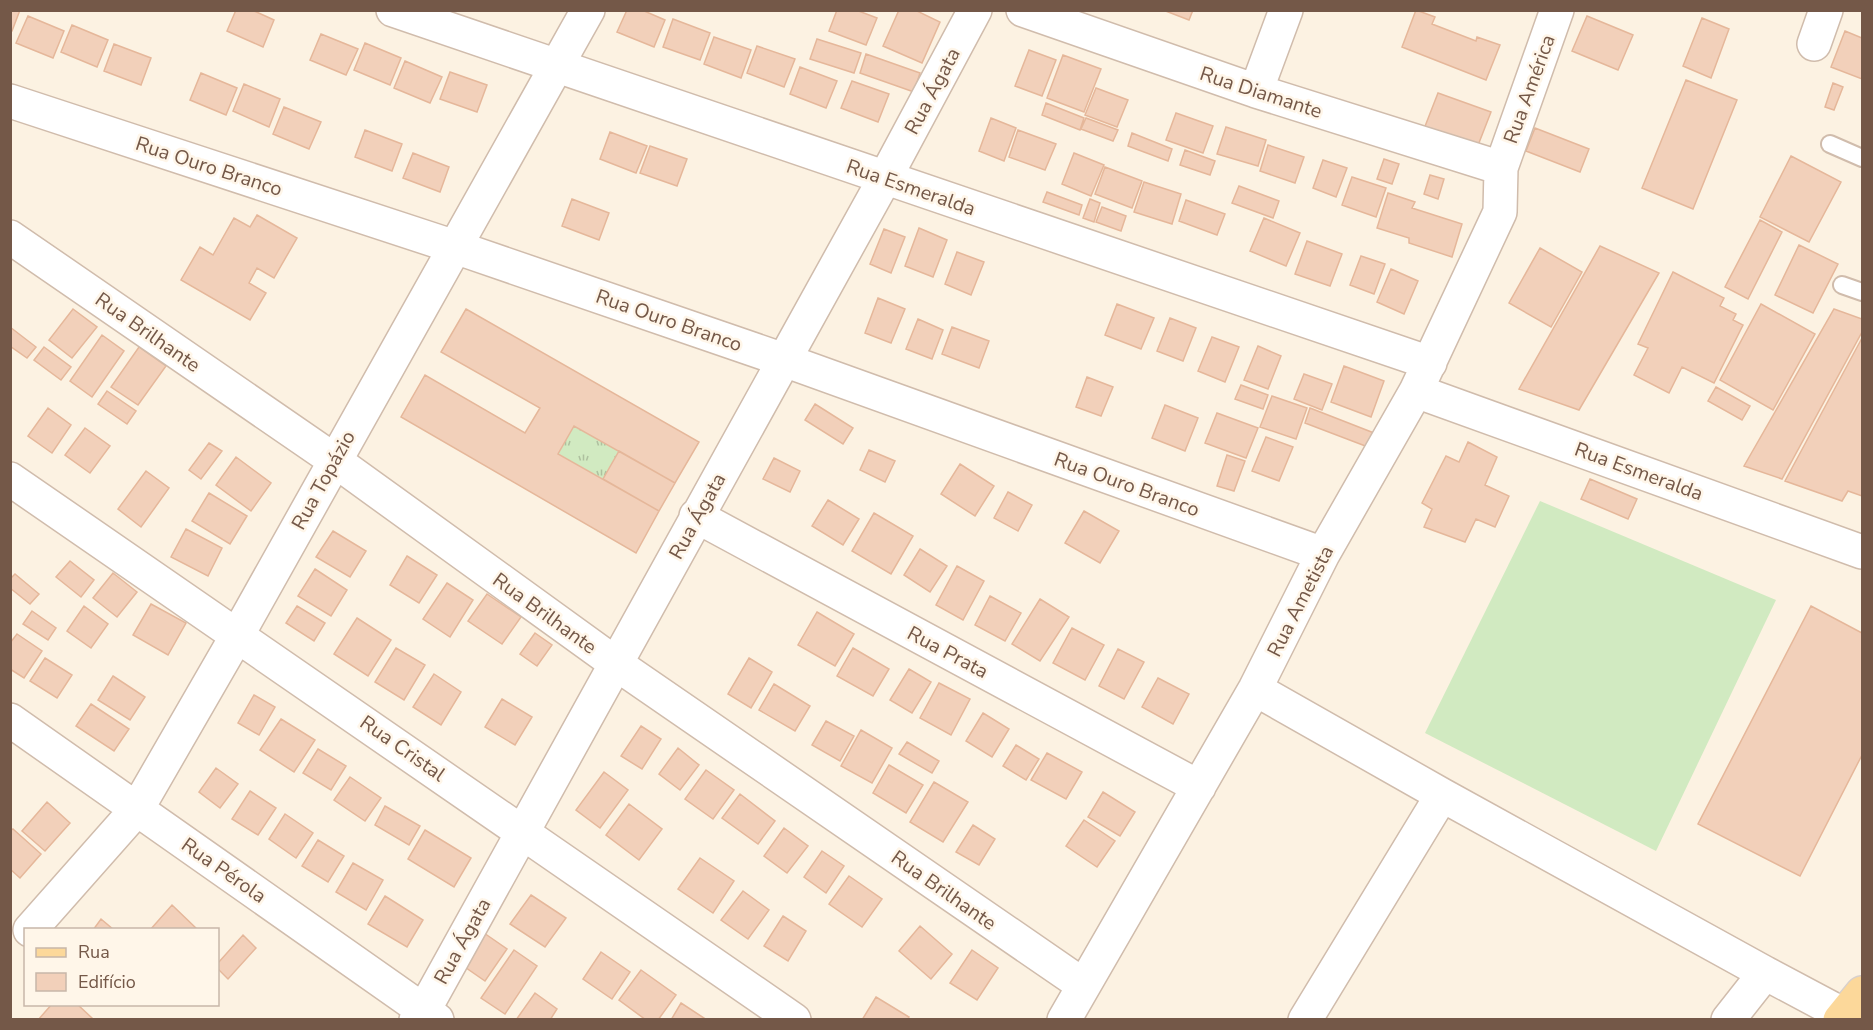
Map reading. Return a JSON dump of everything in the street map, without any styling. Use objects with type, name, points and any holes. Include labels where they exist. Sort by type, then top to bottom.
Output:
[{"type":"street","name":"Rua Esmeralda","points":[[393,10],[885,178],[1423,377],[1863,552]]},
{"type":"street","name":"Rua Topázio","points":[[32,928],[137,809],[238,634],[588,10]]},
{"type":"street","name":"Rua Ágata","points":[[426,1017],[523,831],[885,178],[975,10]]},
{"type":"street","name":"Rua Diamante","points":[[1023,10],[1256,91],[1501,168]]},
{"type":"street","points":[[1256,91],[1286,10]]},
{"type":"street","name":"Rua América","points":[[1501,168],[1557,10]]},
{"type":"street","points":[[1814,44],[1826,10]]},
{"type":"street","name":"Rua Ouro Branco","points":[[10,101],[455,247],[784,360],[1323,554]]},
{"type":"street","name":"Rua Ametista","points":[[1064,1020],[1255,689],[1323,554],[1423,377],[1500,212],[1501,168]]},
{"type":"street","name":"Rua Brilhante","points":[[10,237],[334,460],[615,663],[1083,985]]},
{"type":"street","name":"Rua Cristal","points":[[10,479],[238,634],[794,1020]]},
{"type":"street","name":"Rua Prata","points":[[696,516],[1199,788]]},
{"type":"street","points":[[1255,689],[1765,973],[1849,1009]]},
{"type":"street","name":"Rua Pérola","points":[[10,720],[426,1017]]},
{"type":"street","points":[[1305,1020],[1442,795]]},
{"type":"street","points":[[10,951],[24,936]]},
{"type":"street","points":[[1728,1020],[1765,973]]},
{"type":"lane","points":[[1830,144],[1863,158]]},
{"type":"lane","points":[[1842,285],[1863,292]]},
{"type":"green space","points":[[574,426],[619,451],[603,479],[558,454]]},
{"type":"green space","points":[[1540,501],[1776,600],[1656,851],[1425,733]]},
{"type":"building","points":[[10,10],[20,10],[12,31],[10,31]]},
{"type":"building","points":[[236,10],[252,10],[274,20],[263,47],[227,31]]},
{"type":"building","points":[[627,10],[642,10],[665,20],[654,47],[617,32]]},
{"type":"building","points":[[837,10],[856,10],[877,18],[866,45],[829,31]]},
{"type":"building","points":[[899,10],[915,10],[940,22],[922,63],[883,46]]},
{"type":"building","points":[[1163,10],[1193,10],[1189,20]]},
{"type":"building","points":[[1416,10],[1435,17],[1432,24],[1476,41],[1477,37],[1500,45],[1486,80],[1402,47]]},
{"type":"building","points":[[28,16],[64,31],[53,58],[16,43]]},
{"type":"building","points":[[1587,16],[1633,35],[1618,70],[1572,51]]},
{"type":"building","points":[[1702,18],[1729,29],[1711,78],[1683,66]]},
{"type":"building","points":[[673,19],[710,33],[700,60],[663,47]]},
{"type":"building","points":[[72,25],[108,40],[97,67],[61,52]]},
{"type":"building","points":[[1845,31],[1862,38],[1862,79],[1831,67]]},
{"type":"building","points":[[321,34],[358,49],[346,75],[310,60]]},
{"type":"building","points":[[714,37],[751,50],[741,78],[704,64]]},
{"type":"building","points":[[817,39],[861,53],[854,73],[810,59]]},
{"type":"building","points":[[365,43],[401,58],[390,85],[354,70]]},
{"type":"building","points":[[114,44],[151,58],[141,85],[104,71]]},
{"type":"building","points":[[757,46],[795,59],[784,87],[747,73]]},
{"type":"building","points":[[1029,50],[1056,60],[1042,96],[1015,86]]},
{"type":"building","points":[[866,54],[920,73],[914,92],[860,73]]},
{"type":"building","points":[[1063,55],[1101,69],[1084,112],[1047,98]]},
{"type":"building","points":[[405,61],[442,77],[430,103],[394,88]]},
{"type":"building","points":[[800,67],[837,81],[826,108],[790,94]]},
{"type":"building","points":[[450,72],[487,85],[477,112],[440,99]]},
{"type":"building","points":[[201,73],[237,88],[226,115],[190,100]]},
{"type":"building","points":[[1686,80],[1737,100],[1693,209],[1642,188]]},
{"type":"building","points":[[852,81],[889,94],[878,122],[841,108]]},
{"type":"building","points":[[1833,83],[1843,87],[1834,110],[1825,107]]},
{"type":"building","points":[[244,84],[280,99],[269,127],[233,111]]},
{"type":"building","points":[[1096,88],[1128,100],[1117,127],[1085,115]]},
{"type":"building","points":[[1438,93],[1491,112],[1475,153],[1422,134]]},
{"type":"building","points":[[1046,103],[1084,118],[1080,130],[1042,115]]},
{"type":"building","points":[[284,107],[321,122],[309,149],[273,134]]},
{"type":"building","points":[[1176,113],[1213,126],[1203,153],[1166,140]]},
{"type":"building","points":[[991,118],[1016,128],[1004,161],[979,151]]},
{"type":"building","points":[[1086,118],[1118,130],[1113,141],[1081,129]]},
{"type":"building","points":[[1226,127],[1266,140],[1258,166],[1217,154]]},
{"type":"building","points":[[1535,128],[1589,149],[1580,172],[1526,151]]},
{"type":"building","points":[[365,130],[402,144],[392,171],[355,157]]},
{"type":"building","points":[[1018,130],[1056,144],[1045,170],[1009,157]]},
{"type":"building","points":[[610,132],[647,146],[636,173],[600,159]]},
{"type":"building","points":[[1132,133],[1172,149],[1168,161],[1128,146]]},
{"type":"building","points":[[1268,145],[1304,157],[1295,183],[1260,171]]},
{"type":"building","points":[[650,146],[687,159],[677,186],[640,173]]},
{"type":"building","points":[[1185,150],[1215,161],[1210,175],[1180,165]]},
{"type":"building","points":[[413,153],[449,167],[440,192],[403,178]]},
{"type":"building","points":[[1074,153],[1104,165],[1091,196],[1062,184]]},
{"type":"building","points":[[1791,156],[1841,182],[1809,242],[1760,217]]},
{"type":"building","points":[[1384,159],[1399,164],[1392,184],[1377,179]]},
{"type":"building","points":[[1323,160],[1347,168],[1336,197],[1313,188]]},
{"type":"building","points":[[1105,167],[1142,181],[1132,208],[1095,194]]},
{"type":"building","points":[[1430,175],[1444,179],[1438,199],[1424,194]]},
{"type":"building","points":[[1352,177],[1386,188],[1376,217],[1342,205]]},
{"type":"building","points":[[1144,182],[1181,194],[1172,224],[1134,212]]},
{"type":"building","points":[[1239,186],[1279,201],[1273,218],[1232,203]]},
{"type":"building","points":[[1047,192],[1082,205],[1079,215],[1043,202]]},
{"type":"building","points":[[1388,193],[1415,202],[1412,208],[1462,224],[1452,257],[1409,243],[1409,238],[1377,228]]},
{"type":"building","points":[[572,199],[609,213],[599,240],[562,226]]},
{"type":"building","points":[[1090,199],[1100,203],[1094,222],[1083,218]]},
{"type":"building","points":[[1186,200],[1225,214],[1217,235],[1179,221]]},
{"type":"building","points":[[1102,207],[1126,216],[1121,231],[1096,222]]},
{"type":"building","points":[[257,215],[297,238],[274,278],[257,268],[249,283],[266,293],[250,320],[181,280],[200,247],[213,255],[234,218],[250,227]]},
{"type":"building","points":[[1264,218],[1300,233],[1286,266],[1250,251]]},
{"type":"building","points":[[1760,220],[1782,232],[1748,299],[1725,287]]},
{"type":"building","points":[[919,228],[947,240],[933,277],[905,266]]},
{"type":"building","points":[[884,229],[905,237],[891,273],[870,264]]},
{"type":"building","points":[[1307,241],[1342,254],[1330,286],[1295,274]]},
{"type":"building","points":[[1799,245],[1838,264],[1813,313],[1775,295]]},
{"type":"building","points":[[1600,246],[1659,273],[1579,410],[1519,389]]},
{"type":"building","points":[[1540,248],[1582,272],[1551,327],[1509,303]]},
{"type":"building","points":[[957,252],[984,262],[971,295],[945,284]]},
{"type":"building","points":[[1361,256],[1385,264],[1374,294],[1350,285]]},
{"type":"building","points":[[1391,269],[1418,281],[1404,314],[1377,302]]},
{"type":"building","points":[[1673,272],[1724,298],[1720,306],[1736,314],[1733,320],[1743,325],[1714,383],[1682,367],[1669,393],[1634,375],[1648,348],[1638,344]]},
{"type":"building","points":[[878,298],[905,309],[891,343],[865,333]]},
{"type":"building","points":[[1117,304],[1154,318],[1141,349],[1105,335]]},
{"type":"building","points":[[1761,304],[1815,334],[1773,410],[1720,380]]},
{"type":"building","points":[[73,309],[97,327],[72,358],[49,340]]},
{"type":"building","points":[[466,309],[699,442],[675,483],[574,426],[558,454],[659,511],[636,553],[401,417],[425,375],[525,433],[540,408],[441,352]]},
{"type":"building","points":[[1834,309],[1862,319],[1862,332],[1782,479],[1744,466]]},
{"type":"building","points":[[1170,318],[1196,328],[1183,361],[1157,351]]},
{"type":"building","points":[[918,319],[943,330],[932,359],[906,349]]},
{"type":"building","points":[[10,327],[36,347],[27,358],[10,346]]},
{"type":"building","points":[[952,327],[989,341],[979,368],[942,354]]},
{"type":"building","points":[[102,335],[124,351],[92,397],[70,381]]},
{"type":"building","points":[[1212,337],[1239,347],[1225,382],[1198,371]]},
{"type":"building","points":[[1862,338],[1862,496],[1848,491],[1842,501],[1785,481]]},
{"type":"building","points":[[1258,346],[1281,356],[1268,389],[1244,380]]},
{"type":"building","points":[[44,347],[71,367],[61,380],[34,360]]},
{"type":"building","points":[[139,347],[166,366],[138,405],[111,387]]},
{"type":"building","points":[[1344,366],[1384,381],[1371,417],[1331,402]]},
{"type":"building","points":[[1304,374],[1332,384],[1322,410],[1294,399]]},
{"type":"building","points":[[1087,377],[1113,387],[1101,416],[1076,407]]},
{"type":"building","points":[[1241,385],[1268,395],[1263,409],[1235,399]]},
{"type":"building","points":[[1716,387],[1750,406],[1742,420],[1708,401]]},
{"type":"building","points":[[107,391],[136,411],[127,424],[98,404]]},
{"type":"building","points":[[1272,396],[1307,408],[1296,439],[1260,427]]},
{"type":"building","points":[[815,404],[853,428],[843,444],[805,420]]},
{"type":"building","points":[[1165,405],[1198,418],[1185,451],[1152,438]]},
{"type":"building","points":[[48,408],[71,425],[52,453],[28,436]]},
{"type":"building","points":[[1310,408],[1374,433],[1368,447],[1305,423]]},
{"type":"building","points":[[1217,413],[1258,428],[1246,458],[1205,443]]},
{"type":"building","points":[[85,428],[110,446],[90,473],[65,455]]},
{"type":"building","points":[[1266,437],[1293,447],[1279,481],[1252,471]]},
{"type":"building","points":[[1468,442],[1497,457],[1485,485],[1509,496],[1495,527],[1476,519],[1465,542],[1424,527],[1432,509],[1422,503],[1446,456],[1459,462]]},
{"type":"building","points":[[209,443],[222,451],[201,479],[189,470]]},
{"type":"building","points":[[869,450],[895,461],[885,482],[860,470]]},
{"type":"building","points":[[619,451],[675,483],[659,511],[603,479]]},
{"type":"building","points":[[1227,455],[1245,461],[1234,491],[1217,486]]},
{"type":"building","points":[[236,457],[271,483],[251,511],[216,485]]},
{"type":"building","points":[[774,458],[800,471],[790,492],[763,479]]},
{"type":"building","points":[[960,464],[994,486],[975,516],[941,494]]},
{"type":"building","points":[[146,471],[169,488],[141,527],[118,509]]},
{"type":"building","points":[[1590,479],[1637,499],[1628,519],[1581,499]]},
{"type":"building","points":[[1008,492],[1032,505],[1018,531],[994,518]]},
{"type":"building","points":[[209,493],[247,516],[230,544],[192,521]]},
{"type":"building","points":[[828,500],[859,519],[843,545],[812,526]]},
{"type":"building","points":[[1084,511],[1119,531],[1100,563],[1065,543]]},
{"type":"building","points":[[874,513],[913,536],[891,574],[852,551]]},
{"type":"building","points":[[186,529],[222,548],[208,576],[171,557]]},
{"type":"building","points":[[333,531],[366,551],[350,577],[316,557]]},
{"type":"building","points":[[920,549],[947,566],[930,592],[904,575]]},
{"type":"building","points":[[407,556],[437,575],[419,603],[390,585]]},
{"type":"building","points":[[70,561],[94,580],[81,597],[56,577]]},
{"type":"building","points":[[957,566],[984,581],[963,620],[936,605]]},
{"type":"building","points":[[315,569],[347,590],[331,616],[298,596]]},
{"type":"building","points":[[113,573],[137,592],[117,617],[93,598]]},
{"type":"building","points":[[15,574],[39,594],[30,604],[10,588],[10,579]]},
{"type":"building","points":[[447,583],[473,600],[450,637],[423,619]]},
{"type":"building","points":[[487,594],[521,617],[502,644],[468,621]]},
{"type":"building","points":[[990,596],[1021,613],[1005,641],[975,625]]},
{"type":"building","points":[[1040,599],[1069,617],[1040,661],[1012,644]]},
{"type":"building","points":[[151,604],[186,623],[168,655],[133,635]]},
{"type":"building","points":[[84,606],[108,624],[91,648],[67,631]]},
{"type":"building","points":[[297,606],[325,623],[314,641],[286,623]]},
{"type":"building","points":[[1811,606],[1862,633],[1862,755],[1800,876],[1698,824]]},
{"type":"building","points":[[32,611],[56,628],[48,640],[23,624]]},
{"type":"building","points":[[817,612],[854,634],[835,666],[798,645]]},
{"type":"building","points":[[357,618],[391,640],[368,676],[334,654]]},
{"type":"building","points":[[1072,628],[1104,645],[1085,680],[1053,663]]},
{"type":"building","points":[[535,633],[552,645],[537,666],[520,654]]},
{"type":"building","points":[[17,634],[42,651],[24,678],[10,669],[10,643]]},
{"type":"building","points":[[396,648],[425,665],[404,700],[375,682]]},
{"type":"building","points":[[853,648],[889,669],[873,696],[837,676]]},
{"type":"building","points":[[1118,649],[1144,662],[1124,699],[1099,686]]},
{"type":"building","points":[[45,658],[72,675],[57,698],[30,681]]},
{"type":"building","points":[[749,658],[772,672],[751,708],[728,694]]},
{"type":"building","points":[[909,669],[931,682],[912,713],[890,700]]},
{"type":"building","points":[[434,674],[461,692],[441,725],[413,707]]},
{"type":"building","points":[[113,676],[145,697],[130,720],[98,700]]},
{"type":"building","points":[[1158,678],[1189,694],[1173,724],[1142,707]]},
{"type":"building","points":[[939,683],[970,699],[951,735],[920,718]]},
{"type":"building","points":[[774,684],[810,706],[795,731],[759,710]]},
{"type":"building","points":[[254,695],[275,707],[259,735],[238,723]]},
{"type":"building","points":[[502,699],[532,717],[515,745],[485,727]]},
{"type":"building","points":[[91,704],[129,729],[114,751],[76,726]]},
{"type":"building","points":[[983,713],[1009,729],[992,757],[966,741]]},
{"type":"building","points":[[281,719],[315,740],[294,772],[260,750]]},
{"type":"building","points":[[826,721],[854,736],[840,761],[812,745]]},
{"type":"building","points":[[641,726],[661,739],[642,769],[621,756]]},
{"type":"building","points":[[861,730],[892,748],[872,783],[841,766]]},
{"type":"building","points":[[907,742],[939,761],[932,773],[899,754]]},
{"type":"building","points":[[1016,745],[1039,759],[1026,780],[1003,766]]},
{"type":"building","points":[[678,748],[699,765],[680,790],[659,774]]},
{"type":"building","points":[[318,749],[346,766],[331,790],[303,773]]},
{"type":"building","points":[[1047,753],[1082,772],[1066,799],[1031,780]]},
{"type":"building","points":[[889,765],[923,785],[906,813],[873,793]]},
{"type":"building","points":[[216,768],[238,784],[220,808],[199,792]]},
{"type":"building","points":[[706,770],[734,790],[713,819],[685,799]]},
{"type":"building","points":[[604,772],[628,790],[600,828],[576,810]]},
{"type":"building","points":[[350,777],[381,798],[365,821],[334,800]]},
{"type":"building","points":[[934,782],[968,802],[943,842],[910,822]]},
{"type":"building","points":[[250,791],[276,808],[258,835],[232,819]]},
{"type":"building","points":[[1103,792],[1135,812],[1120,836],[1088,817]]},
{"type":"building","points":[[740,794],[775,821],[758,844],[722,818]]},
{"type":"building","points":[[47,802],[70,823],[45,851],[22,831]]},
{"type":"building","points":[[629,804],[662,829],[639,860],[606,835]]},
{"type":"building","points":[[385,806],[420,826],[409,845],[375,825]]},
{"type":"building","points":[[285,814],[313,833],[296,858],[269,839]]},
{"type":"building","points":[[1084,820],[1115,841],[1097,867],[1066,846]]},
{"type":"building","points":[[973,825],[995,839],[979,865],[956,852]]},
{"type":"building","points":[[784,828],[808,846],[787,873],[764,856]]},
{"type":"building","points":[[13,829],[41,854],[20,878],[10,869],[10,831]]},
{"type":"building","points":[[425,830],[471,858],[454,887],[408,859]]},
{"type":"building","points":[[318,840],[344,856],[328,882],[302,866]]},
{"type":"building","points":[[822,851],[844,866],[826,893],[804,877]]},
{"type":"building","points":[[700,858],[734,881],[713,913],[678,889]]},
{"type":"building","points":[[353,863],[383,880],[366,910],[336,892]]},
{"type":"building","points":[[849,876],[882,899],[862,927],[829,904]]},
{"type":"building","points":[[743,891],[769,910],[748,939],[721,920]]},
{"type":"building","points":[[531,895],[566,918],[545,947],[510,924]]},
{"type":"building","points":[[385,896],[423,920],[407,947],[368,924]]},
{"type":"building","points":[[172,905],[196,928],[152,928]]},
{"type":"building","points":[[783,916],[806,931],[788,961],[764,946]]},
{"type":"building","points":[[101,919],[112,928],[94,928]]},
{"type":"building","points":[[920,926],[952,954],[931,979],[899,951]]},
{"type":"building","points":[[484,933],[507,949],[485,981],[462,965]]},
{"type":"building","points":[[243,935],[256,948],[228,979],[219,970],[219,962]]},
{"type":"building","points":[[514,950],[537,966],[505,1014],[481,998]]},
{"type":"building","points":[[972,950],[998,968],[977,1000],[950,983]]},
{"type":"building","points":[[601,952],[630,972],[612,999],[583,979]]},
{"type":"building","points":[[641,970],[676,995],[658,1020],[646,1020],[619,1000]]},
{"type":"building","points":[[535,993],[557,1009],[550,1020],[516,1020]]},
{"type":"building","points":[[876,997],[909,1017],[907,1020],[862,1020]]},
{"type":"building","points":[[681,1003],[707,1020],[671,1020]]},
{"type":"building","points":[[50,1006],[79,1006],[92,1018],[90,1020],[38,1020]]}]
